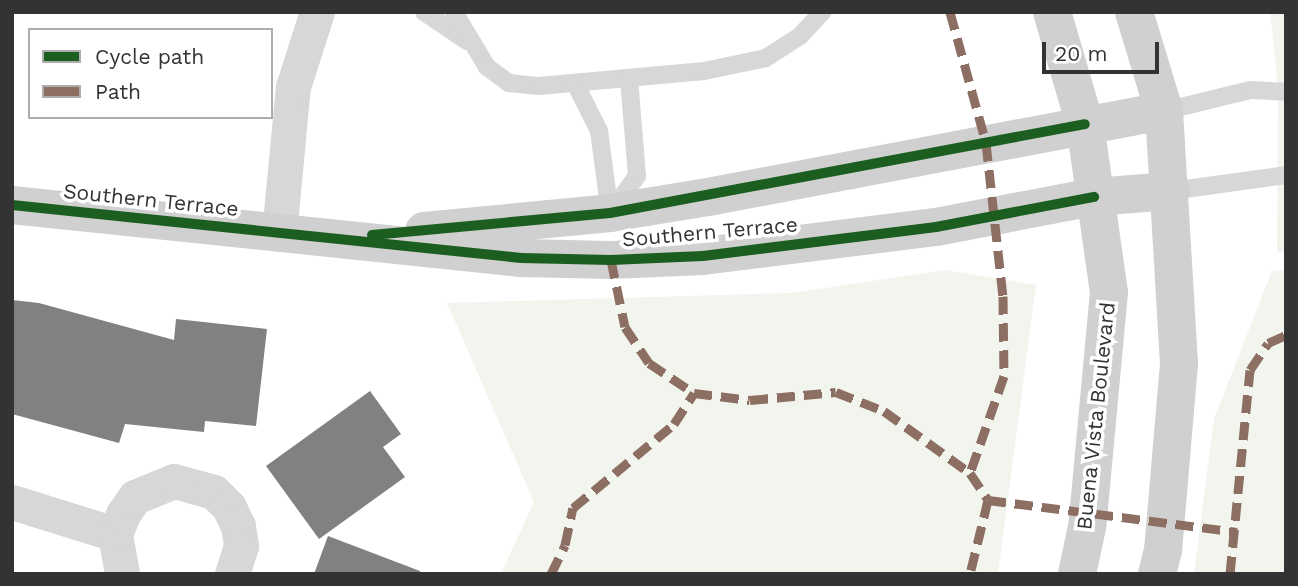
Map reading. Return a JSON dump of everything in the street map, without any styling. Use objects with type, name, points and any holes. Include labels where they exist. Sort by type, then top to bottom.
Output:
[{"type":"street","points":[[279,234],[293,87],[317,12]]},
{"type":"street","name":"Buena Vista Boulevard","points":[[1052,12],[1085,124],[1109,292],[1087,527],[1077,574]]},
{"type":"street","points":[[1134,12],[1164,111],[1171,191],[1179,364],[1163,550],[1157,574]]},
{"type":"street","name":"Southern Terrace","points":[[326,239],[610,213],[1164,111]]},
{"type":"street","name":"Southern Terrace","points":[[12,205],[521,258],[611,260],[703,256],[936,227],[1094,197],[1171,191]]},
{"type":"street","points":[[610,213],[611,260]]},
{"type":"street","points":[[122,574],[115,534],[135,497],[174,481],[195,483],[214,492],[238,526],[241,546],[232,574]]},
{"type":"street","points":[[12,502],[115,534]]},
{"type":"lane","points":[[424,12],[468,42]]},
{"type":"lane","points":[[454,12],[468,42],[487,67],[509,83],[575,83],[704,71],[766,58],[800,36],[822,12]]},
{"type":"lane","points":[[610,213],[637,176],[629,78]]},
{"type":"lane","points":[[575,83],[599,131],[610,213]]},
{"type":"lane","points":[[1164,111],[1251,90],[1286,92]]},
{"type":"lane","points":[[1171,191],[1286,175]]},
{"type":"shaded area","points":[[1270,12],[1286,12],[1286,251],[1277,252],[1278,86]]},
{"type":"shaded area","points":[[945,270],[1036,285],[998,574],[501,574],[534,502],[447,303],[792,293]]},
{"type":"shaded area","points":[[1286,270],[1286,574],[1194,574],[1214,419],[1272,271]]},
{"type":"building","points":[[12,300],[39,303],[174,340],[176,319],[267,329],[256,426],[205,421],[204,432],[125,424],[119,443],[12,414]]},
{"type":"building","points":[[370,391],[401,434],[383,447],[405,477],[319,539],[266,466]]},
{"type":"building","points":[[328,536],[420,571],[420,574],[314,574]]},
{"type":"marked path","points":[[950,12],[986,143],[1003,296],[1004,376],[970,473]]},
{"type":"marked path","points":[[611,260],[625,327],[649,363],[694,393],[750,400],[836,392],[884,411],[970,473],[988,500],[970,574]]},
{"type":"marked path","points":[[1230,574],[1250,370],[1268,343],[1286,335]]},
{"type":"marked path","points":[[551,574],[565,545],[573,508],[674,424],[694,393]]},
{"type":"marked path","points":[[988,500],[1237,532]]},
{"type":"cycle path","points":[[372,235],[610,213],[1085,124]]},
{"type":"cycle path","points":[[12,205],[521,258],[611,260],[703,256],[936,227],[1094,197]]}]
